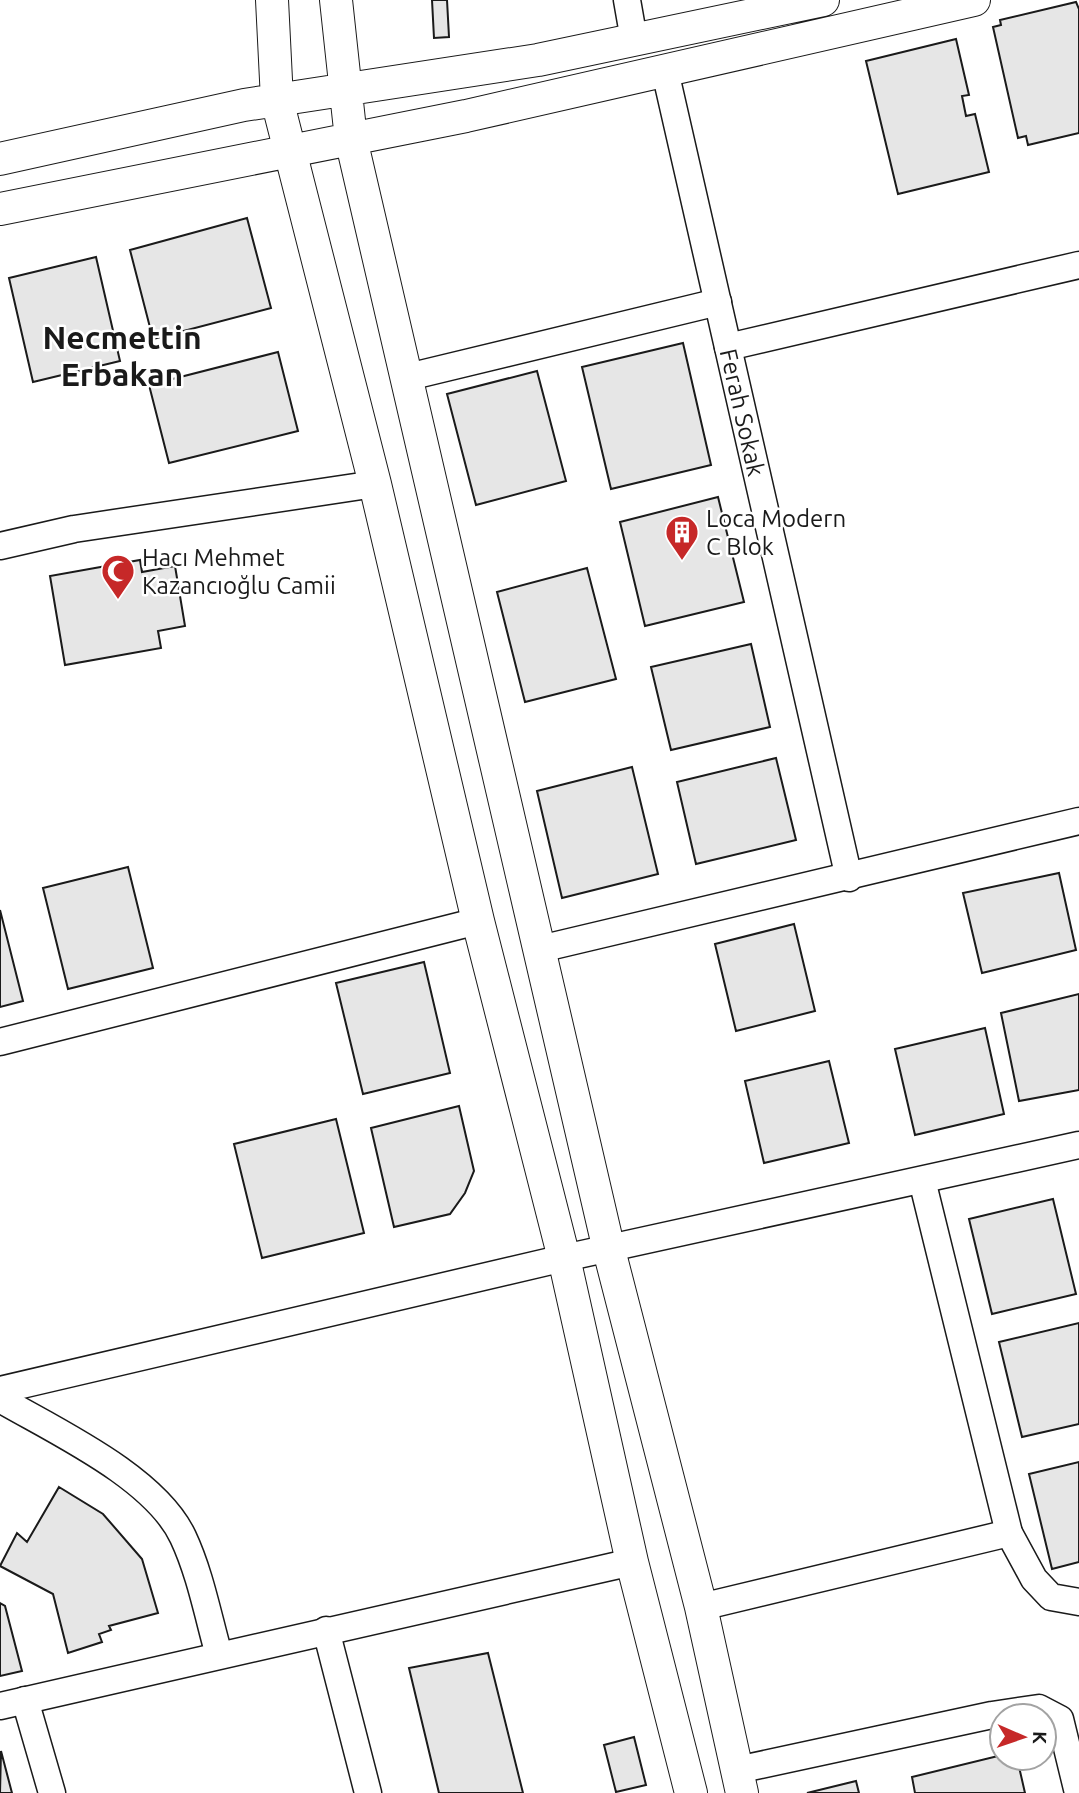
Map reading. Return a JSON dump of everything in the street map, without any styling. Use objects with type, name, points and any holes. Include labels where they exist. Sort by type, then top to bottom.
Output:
[{"type":"street","points":[[272,0],[277,100],[375,484],[478,921],[564,1258],[632,1562],[691,1793]]},
{"type":"street","points":[[336,0],[351,139],[609,1250],[701,1607],[740,1782],[992,1715],[1040,1708],[1060,1719],[1078,1793]]},
{"type":"street","points":[[627,0],[634,40]]},
{"type":"street","points":[[0,159],[277,100],[538,60],[824,0]]},
{"type":"street","points":[[0,209],[351,139],[974,0]]},
{"type":"street","name":"Ferah Sokak","points":[[665,71],[849,878]]},
{"type":"street","points":[[728,347],[1079,265]]},
{"type":"street","points":[[408,377],[718,303]]},
{"type":"street","points":[[0,546],[74,529],[375,484]]},
{"type":"street","points":[[540,949],[849,878],[1079,821]]},
{"type":"street","points":[[0,1042],[478,921]]},
{"type":"street","points":[[0,1390],[564,1258],[1079,1145]]},
{"type":"street","points":[[922,1180],[1009,1533],[1034,1579],[1051,1597],[1079,1602]]},
{"type":"street","points":[[0,1399],[114,1465],[164,1509],[182,1535],[219,1655]]},
{"type":"street","points":[[701,1607],[978,1543],[1009,1533]]},
{"type":"street","points":[[52,1793],[13,1703],[632,1562]]},
{"type":"street","points":[[326,1630],[368,1793]]},
{"type":"building","points":[[432,0],[447,0],[449,37],[434,38]]},
{"type":"building","points":[[1076,2],[1079,9],[1079,133],[1028,145],[1026,136],[1018,138],[993,27],[1001,25],[1000,20]]},
{"type":"building","points":[[956,39],[969,95],[962,96],[966,116],[975,114],[989,172],[898,194],[866,61]]},
{"type":"building","points":[[247,218],[271,308],[153,339],[130,250]]},
{"type":"building","points":[[96,257],[120,361],[33,382],[9,278]]},
{"type":"building","points":[[683,343],[711,465],[611,489],[582,367]]},
{"type":"building","points":[[278,352],[298,431],[169,463],[149,385]]},
{"type":"building","points":[[537,371],[566,481],[476,505],[447,394]]},
{"type":"building","name":"Loca Modern C Blok","points":[[718,497],[744,602],[645,626],[620,522]]},
{"type":"building","name":"Hacı Mehmet Kazancıoğlu Camii","points":[[140,560],[142,572],[175,566],[185,626],[158,631],[161,648],[65,665],[50,576]]},
{"type":"building","points":[[587,568],[616,679],[525,702],[497,592]]},
{"type":"building","points":[[751,644],[770,727],[671,750],[651,667]]},
{"type":"building","points":[[776,758],[796,840],[696,864],[677,782]]},
{"type":"building","points":[[632,767],[658,874],[562,898],[537,791]]},
{"type":"building","points":[[128,867],[153,968],[68,989],[43,888]]},
{"type":"building","points":[[1059,873],[1076,950],[982,973],[963,893]]},
{"type":"building","points":[[0,910],[23,1001],[0,1007]]},
{"type":"building","points":[[794,924],[815,1011],[736,1031],[715,944]]},
{"type":"building","points":[[424,962],[450,1073],[363,1094],[336,983]]},
{"type":"building","points":[[1079,994],[1079,1090],[1019,1101],[1001,1013]]},
{"type":"building","points":[[985,1028],[1004,1114],[915,1135],[895,1049]]},
{"type":"building","points":[[829,1061],[849,1143],[764,1163],[745,1081]]},
{"type":"building","points":[[459,1106],[474,1171],[465,1193],[450,1214],[394,1227],[371,1128]]},
{"type":"building","points":[[336,1119],[364,1233],[262,1258],[234,1144]]},
{"type":"building","points":[[1053,1199],[1076,1294],[992,1314],[969,1219]]},
{"type":"building","points":[[1079,1323],[1079,1424],[1022,1437],[999,1342]]},
{"type":"building","points":[[1079,1462],[1079,1562],[1052,1569],[1029,1474]]},
{"type":"building","points":[[59,1487],[103,1514],[142,1559],[158,1613],[109,1626],[111,1630],[99,1634],[102,1642],[68,1653],[53,1594],[0,1566],[17,1533],[27,1542]]},
{"type":"building","points":[[0,1603],[5,1606],[22,1671],[0,1676]]},
{"type":"building","points":[[488,1653],[523,1793],[439,1793],[409,1668]]},
{"type":"building","points":[[634,1737],[646,1785],[616,1792],[604,1745]]},
{"type":"building","points":[[1,1751],[12,1793],[0,1793]]},
{"type":"building","points":[[988,1758],[988,1772],[1020,1772],[1025,1793],[915,1793],[912,1777]]},
{"type":"building","points":[[856,1781],[859,1793],[807,1793]]},
{"type":"place","name":"Loca Modern C Blok","points":[[682,562]]},
{"type":"place","name":"Hacı Mehmet Kazancıoğlu Camii","points":[[118,601]]},
{"type":"district","name":"Necmettin Erbakan","points":[[122,356]]}]
